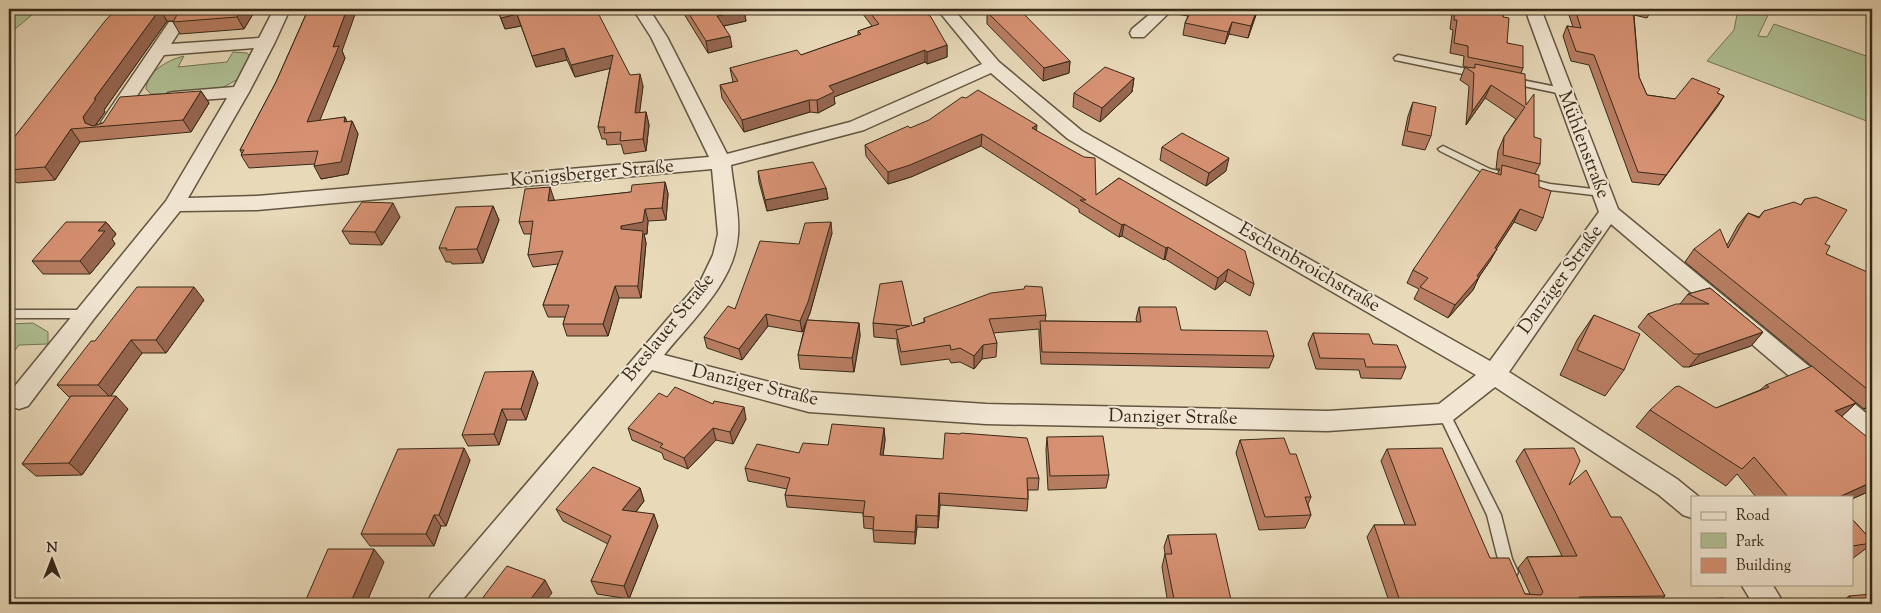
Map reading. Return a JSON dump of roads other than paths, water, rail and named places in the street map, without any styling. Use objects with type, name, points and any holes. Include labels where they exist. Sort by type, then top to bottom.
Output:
[{"type":"street","points":[[14,399],[174,204],[240,92],[267,42],[282,9]]},
{"type":"street","name":"Breslauer Straße","points":[[440,604],[710,284],[724,255],[728,234],[722,162],[659,36],[641,9]]},
{"type":"street","name":"Eschenbroichstraße","points":[[945,9],[993,66],[1075,135],[1494,374],[1668,487],[1691,506]]},
{"type":"street","points":[[1138,33],[1165,9]]},
{"type":"street","name":"Mühlenstraße","points":[[1533,9],[1605,202],[1872,432]]},
{"type":"street","points":[[104,131],[175,26]]},
{"type":"street","points":[[160,50],[267,42]]},
{"type":"street","name":"Königsberger Straße","points":[[174,204],[257,203],[722,162],[857,126],[993,66]]},
{"type":"street","points":[[124,100],[240,92]]},
{"type":"street","name":"Danziger Straße","points":[[645,359],[809,402],[986,414],[1328,422],[1444,412],[1494,374],[1605,202]]},
{"type":"street","points":[[1756,586],[1770,604]]},
{"type":"lane","points":[[1398,58],[1562,91]]},
{"type":"lane","points":[[1443,149],[1487,171],[1605,202]]},
{"type":"lane","points":[[9,314],[85,314]]},
{"type":"lane","points":[[1444,412],[1494,515],[1505,559],[1517,586]]}]
